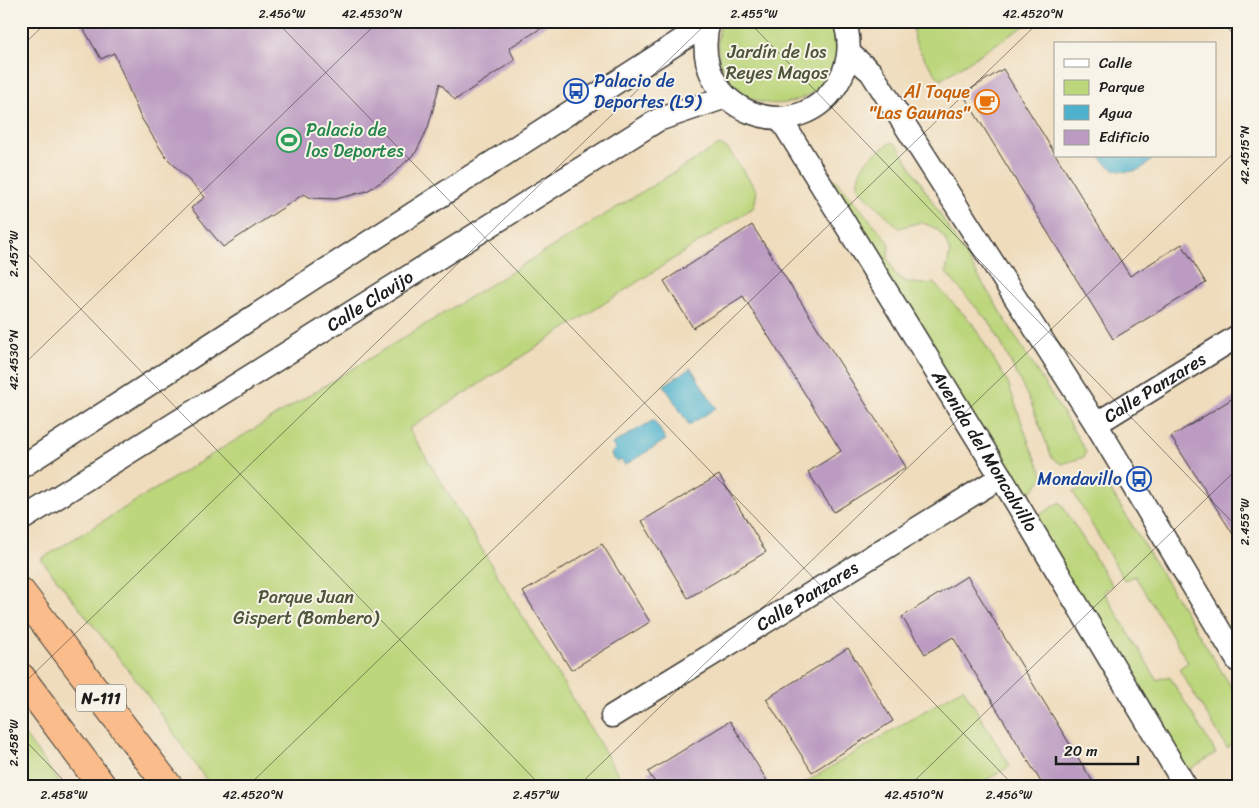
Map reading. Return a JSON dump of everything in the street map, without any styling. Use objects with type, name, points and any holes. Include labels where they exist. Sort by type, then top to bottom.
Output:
[{"type":"highway","name":"N-111","points":[[28,601],[169,787]]},
{"type":"highway","name":"N-111","points":[[21,677],[103,787]]},
{"type":"street","points":[[709,22],[705,42],[706,62],[714,81],[726,97],[738,106],[751,113],[780,118],[798,115],[813,108],[826,98],[837,84],[845,70],[848,53],[848,30],[844,21]]},
{"type":"street","points":[[21,467],[709,22]]},
{"type":"street","points":[[848,53],[871,72],[1096,424],[1238,661]]},
{"type":"street","name":"Calle Clavijo","points":[[21,520],[658,120],[726,97]]},
{"type":"street","name":"Avenida del Moncalvillo","points":[[780,118],[1002,477],[1186,787]]},
{"type":"street","name":"Calle Panzares","points":[[1096,424],[1238,336]]},
{"type":"street","name":"Calle Panzares","points":[[612,716],[1002,477]]},
{"type":"green space","name":"Jardín de los Reyes Magos","points":[[722,21],[832,21],[837,36],[836,59],[827,78],[812,92],[794,101],[774,104],[755,100],[737,89],[723,70],[718,46]]},
{"type":"green space","points":[[916,21],[1032,21],[940,80],[916,44],[913,28]]},
{"type":"green space","points":[[892,142],[898,146],[1086,451],[1084,457],[1062,464],[1052,458],[1031,403],[993,327],[946,273],[950,252],[945,239],[937,229],[921,222],[899,228],[858,188],[858,179],[863,166],[873,155]]},
{"type":"green space","name":"Parque Juan Gispert (Bombero)","points":[[719,145],[728,149],[757,191],[754,207],[409,429],[626,787],[211,787],[143,689],[41,559]]},
{"type":"green space","points":[[835,179],[889,242],[888,259],[895,274],[907,282],[920,284],[934,283],[972,323],[1008,383],[1030,446],[1044,476],[1032,491],[1021,498],[827,181]]},
{"type":"green space","points":[[1103,478],[1238,698],[1238,741],[1227,748],[1179,669],[1188,662],[1135,576],[1124,580],[1073,492]]},
{"type":"green space","points":[[1060,502],[1112,585],[1104,592],[1157,680],[1169,676],[1216,753],[1187,771],[1032,520]]},
{"type":"green space","points":[[963,688],[1010,766],[975,787],[801,787],[801,785]]},
{"type":"green space","points":[[21,730],[63,787],[21,787]]},
{"type":"water","points":[[1101,158],[1153,158],[1142,168],[1127,172],[1119,171],[1105,163]]},
{"type":"water","points":[[691,368],[716,408],[689,425],[664,385]]},
{"type":"water","points":[[654,420],[666,440],[625,465],[621,460],[617,462],[613,459],[611,454],[615,449],[612,444]]},
{"type":"building","name":"Palacio de los Deportes","points":[[79,21],[553,21],[509,48],[515,60],[455,100],[440,83],[428,128],[416,152],[392,175],[367,191],[336,199],[311,198],[304,194],[223,247],[191,208],[205,197],[165,156],[140,116],[114,53],[101,59]]},
{"type":"building","points":[[1003,69],[1054,152],[1054,158],[1058,158],[1130,276],[1182,244],[1206,283],[1113,339],[963,94]]},
{"type":"building","points":[[752,225],[906,467],[834,512],[808,472],[841,451],[743,296],[693,328],[664,281]]},
{"type":"building","points":[[1238,395],[1238,542],[1171,437]]},
{"type":"building","points":[[719,475],[766,552],[688,598],[642,521]]},
{"type":"building","points":[[602,544],[650,622],[571,670],[523,592]]},
{"type":"building","points":[[967,576],[1096,787],[1044,787],[953,637],[925,654],[902,617]]},
{"type":"building","points":[[848,648],[893,721],[812,772],[766,699]]},
{"type":"building","points":[[730,721],[771,787],[658,787],[648,772]]},
{"type":"place","name":"Palacio de Deportes (L9)","points":[[576,91]]},
{"type":"place","name":"Al Toque \"Las Gaunas\"","points":[[987,102]]},
{"type":"place","name":"Palacio de los Deportes","points":[[289,140]]},
{"type":"place","name":"Mondavillo","points":[[1139,479]]}]
